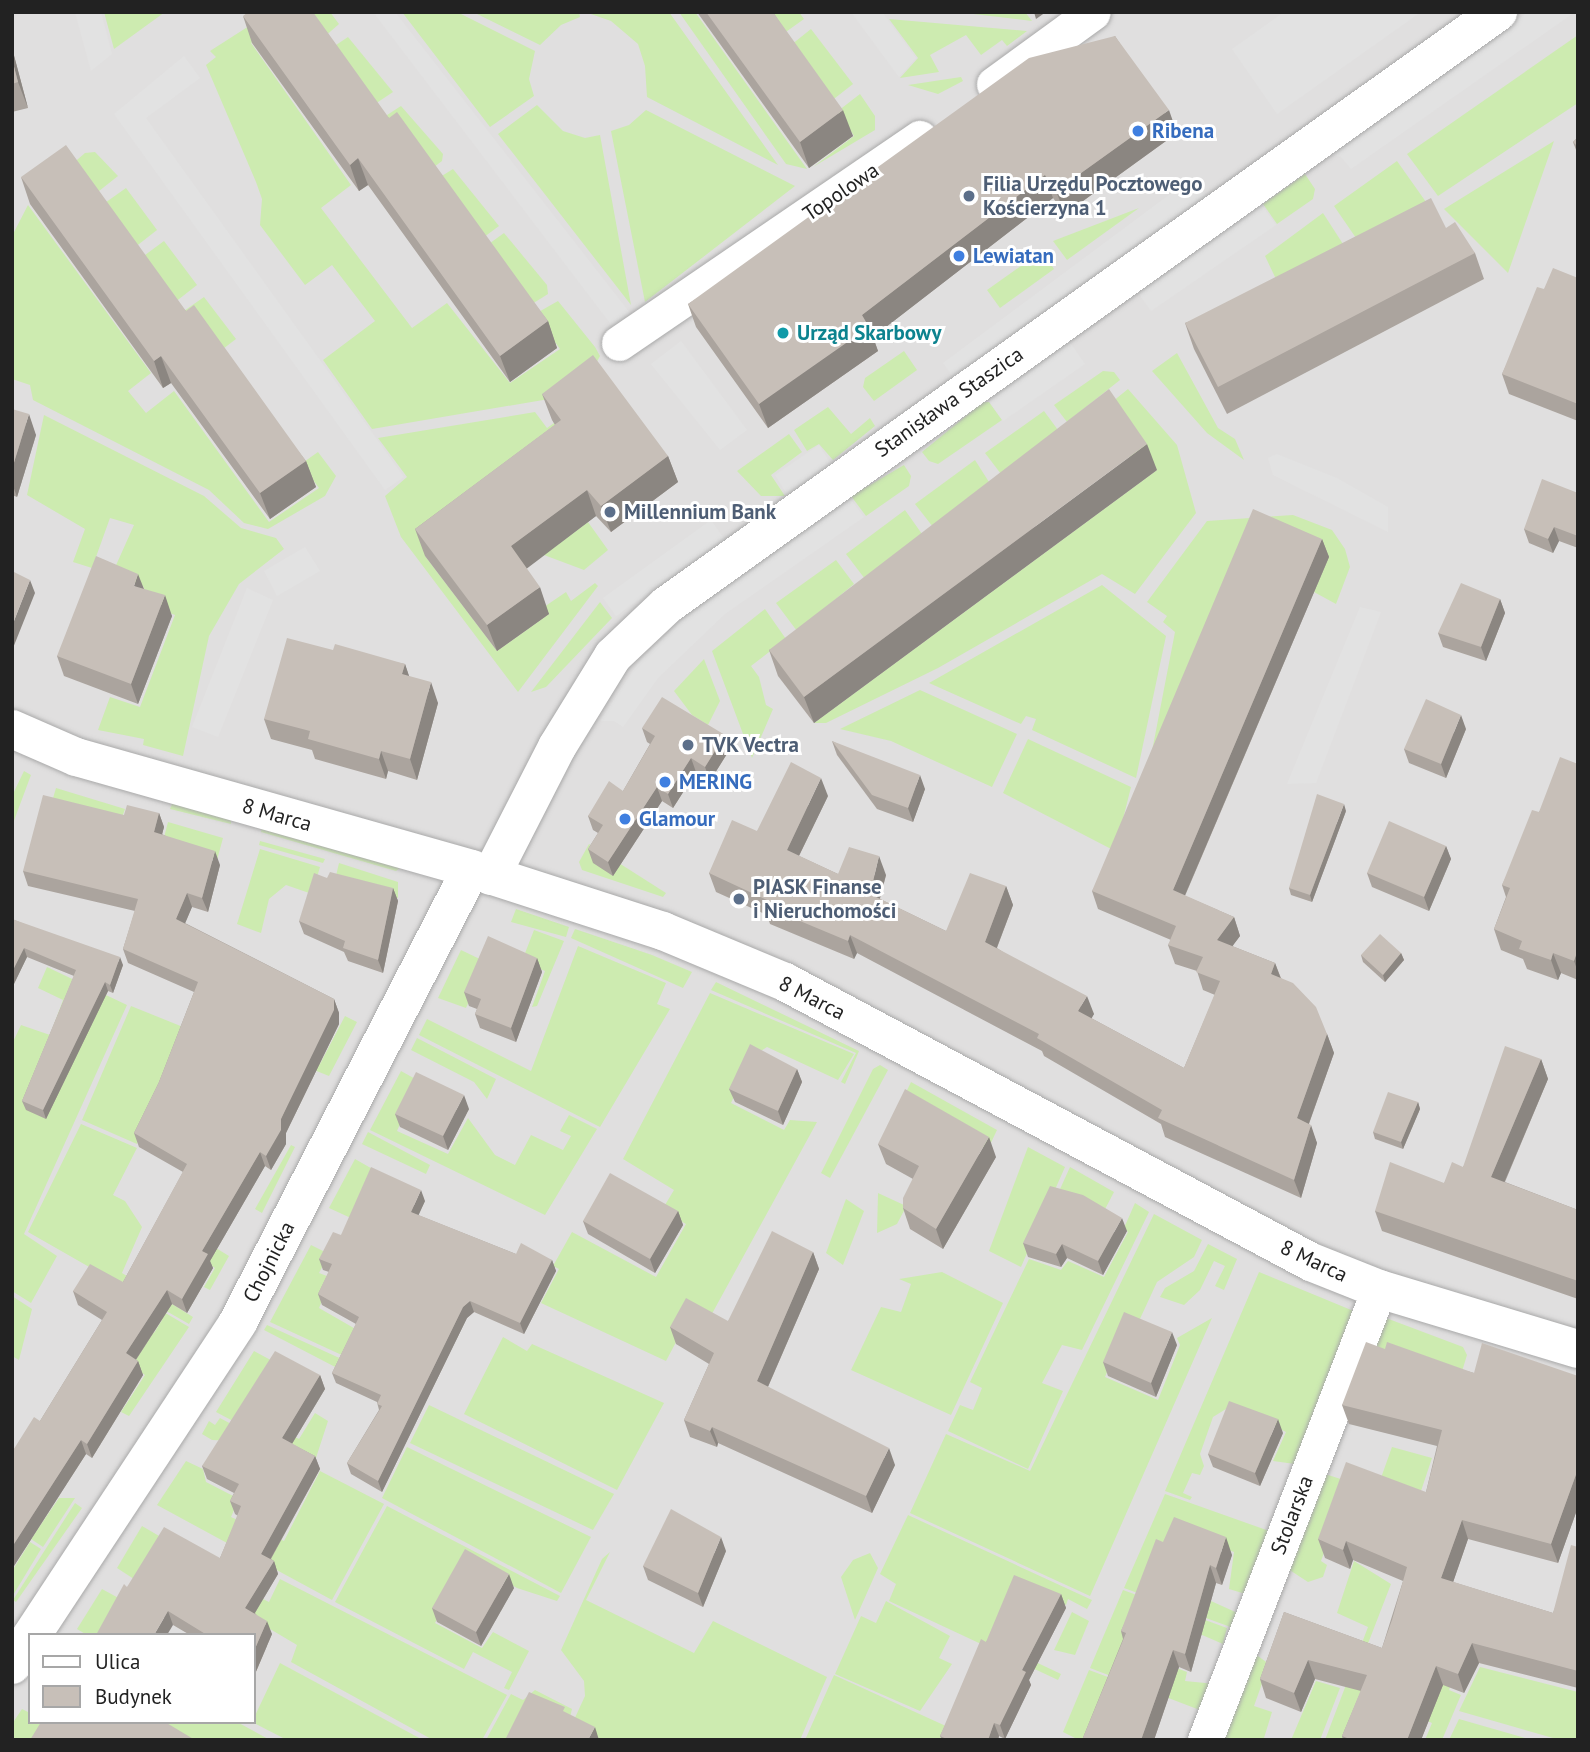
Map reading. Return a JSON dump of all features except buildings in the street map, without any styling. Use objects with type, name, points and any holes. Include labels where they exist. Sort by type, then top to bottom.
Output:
[{"type":"street","name":"Topolowa","points":[[620,343],[920,138],[1093,12]]},
{"type":"street","name":"Stanisława Staszica","points":[[481,872],[613,656],[667,605],[1499,12]]},
{"type":"street","name":"8 Marca","points":[[12,729],[76,757],[481,872],[663,931],[785,982],[1311,1262],[1379,1289],[1578,1349]]},
{"type":"street","name":"Chojnicka","points":[[33,1633],[238,1322],[481,872]]},
{"type":"street","name":"Stolarska","points":[[1205,1740],[1379,1289]]},
{"type":"street","name":"Chojnicka","points":[[12,1665],[28,1641]]},
{"type":"shaded area","points":[[12,12],[1578,12],[1578,1740],[12,1740]]},
{"type":"shaded area","points":[[75,12],[101,12],[112,54],[91,71]]},
{"type":"shaded area","points":[[373,12],[395,12],[630,313],[613,327]]},
{"type":"shaded area","points":[[851,12],[882,12],[916,58],[899,77]]},
{"type":"shaded area","points":[[1284,12],[1421,12],[1277,114],[1232,49]]},
{"type":"shaded area","points":[[1528,12],[1575,12],[1351,169],[1341,157],[1330,154]]},
{"type":"shaded area","points":[[184,56],[200,78],[146,118],[404,477],[385,490],[114,114]]},
{"type":"shaded area","points":[[1193,177],[1207,197],[954,378],[943,363]]},
{"type":"shaded area","points":[[1261,204],[1276,225],[1151,311],[1136,290]]},
{"type":"shaded area","points":[[681,341],[747,430],[720,450],[651,364]]},
{"type":"shaded area","points":[[1069,341],[1085,364],[1003,421],[988,400]]},
{"type":"shaded area","points":[[819,445],[831,464],[788,496],[775,475]]},
{"type":"shaded area","points":[[1277,454],[1337,478],[1388,507],[1388,532],[1273,475],[1268,458]]},
{"type":"shaded area","points":[[849,497],[864,517],[725,614],[658,678],[623,727],[614,721],[600,721],[640,660],[707,595]]},
{"type":"shaded area","points":[[711,520],[725,540],[616,616],[603,598]]},
{"type":"shaded area","points":[[305,547],[320,571],[277,596],[264,571]]},
{"type":"shaded area","points":[[247,588],[273,600],[218,737],[192,727]]},
{"type":"shaded area","points":[[1360,607],[1381,612],[1316,783],[1287,784]]},
{"type":"green space","points":[[104,12],[165,12],[114,49]]},
{"type":"green space","points":[[271,12],[291,12],[251,43],[351,185],[321,208],[412,328],[447,303],[510,383],[560,349],[535,314],[558,301],[600,356],[594,367],[555,398],[372,429],[323,360],[375,321],[332,265],[305,285],[260,225],[262,199],[206,65],[216,57],[210,51]]},
{"type":"green space","points":[[305,12],[330,12],[339,24],[323,38]]},
{"type":"green space","points":[[402,12],[457,12],[535,51],[529,79],[534,96],[490,127]]},
{"type":"green space","points":[[473,12],[579,12],[580,17],[561,25],[540,45]]},
{"type":"green space","points":[[585,12],[669,12],[778,165],[647,97],[645,66],[638,44],[611,21]]},
{"type":"green space","points":[[679,12],[695,12],[807,169],[786,164]]},
{"type":"green space","points":[[768,12],[799,12],[804,19],[783,34]]},
{"type":"green space","points":[[1025,12],[1032,21],[965,13]]},
{"type":"green space","points":[[889,19],[1027,31],[1007,46],[1002,40],[981,55],[966,35],[930,55],[939,72],[900,78],[918,58]]},
{"type":"green space","points":[[811,29],[853,84],[830,102],[791,45]]},
{"type":"green space","points":[[1578,35],[1578,103],[1438,196],[1407,154]]},
{"type":"green space","points":[[348,37],[393,92],[375,104],[333,47]]},
{"type":"green space","points":[[961,77],[963,81],[938,94],[908,85]]},
{"type":"green space","points":[[860,94],[875,116],[875,130],[813,167],[854,136],[838,111]]},
{"type":"green space","points":[[537,105],[563,131],[585,138],[600,135],[631,305],[498,134]]},
{"type":"green space","points":[[401,106],[443,154],[442,161],[430,170],[384,117]]},
{"type":"green space","points":[[646,110],[795,186],[645,302],[611,131],[629,125]]},
{"type":"green space","points":[[1554,141],[1508,273],[1444,209]]},
{"type":"green space","points":[[95,152],[118,176],[94,195],[32,199],[85,153]]},
{"type":"green space","points":[[1397,161],[1426,202],[1356,238],[1334,206]]},
{"type":"green space","points":[[453,169],[499,226],[480,240],[437,179]]},
{"type":"green space","points":[[1305,174],[1315,189],[1313,199],[1277,224],[1263,204]]},
{"type":"green space","points":[[126,188],[157,230],[134,248],[102,205]]},
{"type":"green space","points":[[28,205],[151,373],[128,391],[146,413],[174,391],[269,522],[319,488],[301,464],[318,452],[336,476],[325,496],[268,529],[244,523],[209,490],[33,400],[30,385],[12,379],[12,236]]},
{"type":"green space","points":[[1139,208],[1067,260],[1053,241]]},
{"type":"green space","points":[[1323,213],[1343,244],[1276,279],[1265,256]]},
{"type":"green space","points":[[504,233],[547,285],[548,294],[532,304],[486,246]]},
{"type":"green space","points":[[164,241],[197,285],[174,303],[141,258]]},
{"type":"green space","points":[[1042,251],[1054,269],[1000,308],[987,290]]},
{"type":"green space","points":[[204,297],[236,339],[219,352],[181,313]]},
{"type":"green space","points":[[904,351],[917,370],[874,401],[863,387],[865,378]]},
{"type":"green space","points":[[1177,353],[1218,428],[1235,439],[1244,460],[1207,433],[1152,371]]},
{"type":"green space","points":[[1103,371],[1114,372],[1120,380],[1067,422],[1054,405]]},
{"type":"green space","points":[[1128,389],[1177,445],[1196,513],[1135,594],[1102,574],[938,668],[826,723],[814,723],[1157,470],[1075,432]]},
{"type":"green space","points":[[983,402],[989,402],[1002,420],[938,464],[929,461],[922,452]]},
{"type":"green space","points":[[828,407],[851,434],[870,418],[875,426],[833,460],[819,444],[807,451],[794,430]]},
{"type":"green space","points":[[1044,411],[1058,430],[1001,474],[985,453]]},
{"type":"green space","points":[[535,412],[547,428],[554,423],[571,447],[425,556],[497,651],[549,614],[544,607],[566,592],[571,601],[595,583],[598,586],[518,692],[401,537],[385,496],[407,477],[378,438]]},
{"type":"green space","points":[[44,415],[204,496],[241,528],[276,538],[284,549],[239,584],[209,636],[183,756],[143,745],[144,739],[98,730],[110,697],[140,707],[175,615],[139,601],[144,587],[113,572],[134,525],[110,518],[92,568],[73,562],[85,529],[27,495]]},
{"type":"green space","points":[[789,434],[802,452],[771,475],[785,496],[761,496],[737,471]]},
{"type":"green space","points":[[975,460],[989,482],[933,527],[915,504]]},
{"type":"green space","points":[[904,465],[911,476],[909,486],[866,516],[851,496]]},
{"type":"green space","points":[[905,510],[922,534],[865,579],[846,554]]},
{"type":"green space","points":[[1293,515],[1332,530],[1345,549],[1350,567],[1336,604],[1314,592],[1328,557],[1141,808],[1175,632],[1163,622],[1167,616],[1147,602],[1207,521]]},
{"type":"green space","points":[[588,522],[608,550],[584,570],[544,555]]},
{"type":"green space","points":[[836,560],[854,584],[797,631],[776,603]]},
{"type":"green space","points":[[1102,585],[1166,636],[1136,778],[1032,730],[1036,719],[1026,716],[1021,724],[929,683]]},
{"type":"green space","points":[[600,602],[612,618],[546,687],[531,692]]},
{"type":"green space","points":[[765,609],[786,639],[751,666],[759,677],[766,705],[773,709],[752,758],[712,651]]},
{"type":"green space","points":[[704,659],[720,701],[708,725],[692,715],[674,691]]},
{"type":"green space","points":[[920,690],[1017,734],[992,787],[891,741],[840,729]]},
{"type":"green space","points":[[1028,739],[1131,787],[1115,851],[1003,793]]},
{"type":"green space","points":[[24,771],[31,775],[12,826],[12,796]]},
{"type":"green space","points":[[56,788],[125,809],[120,823],[51,805]]},
{"type":"green space","points":[[173,802],[231,820],[231,824],[170,809]]},
{"type":"green space","points":[[168,822],[223,838],[217,860],[162,845]]},
{"type":"green space","points":[[262,828],[401,867],[396,871],[261,832]]},
{"type":"green space","points":[[260,841],[325,859],[323,863],[259,845]]},
{"type":"green space","points":[[589,844],[666,893],[663,897],[582,870],[579,862]]},
{"type":"green space","points":[[260,849],[320,867],[312,894],[286,885],[269,899],[261,933],[237,924]]},
{"type":"green space","points":[[339,863],[398,882],[398,898],[335,880]]},
{"type":"green space","points":[[516,909],[569,927],[566,937],[511,922]]},
{"type":"green space","points":[[575,929],[652,955],[692,972],[683,988],[571,938]]},
{"type":"green space","points":[[534,930],[564,941],[537,1006],[532,1007],[545,971],[522,961]]},
{"type":"green space","points":[[578,946],[666,983],[657,1004],[670,1009],[600,1127],[419,1035],[427,1019],[531,1071]]},
{"type":"green space","points":[[461,950],[486,962],[466,1008],[438,998]]},
{"type":"green space","points":[[47,967],[127,1005],[24,1234],[57,1256],[31,1303],[12,1291],[12,1044],[21,1025],[50,1035],[63,1000],[38,988]]},
{"type":"green space","points":[[716,982],[859,1051],[845,1084],[841,1082],[856,1053],[711,990]]},
{"type":"green space","points":[[710,993],[854,1054],[838,1080],[767,1047],[753,1056],[731,1103],[784,1130],[790,1120],[817,1122],[708,1321],[692,1312],[666,1361],[541,1303],[559,1269],[553,1266],[572,1232],[656,1277],[686,1224],[662,1210],[674,1190],[623,1159]]},
{"type":"green space","points":[[131,1006],[188,1029],[137,1144],[82,1120]]},
{"type":"green space","points":[[345,1016],[357,1022],[329,1076],[259,1048],[274,1039],[320,1064]]},
{"type":"green space","points":[[417,1038],[496,1079],[487,1099],[474,1082],[411,1050]]},
{"type":"green space","points":[[880,1065],[888,1070],[830,1178],[821,1173],[873,1069]]},
{"type":"green space","points":[[401,1071],[419,1081],[397,1131],[448,1154],[468,1118],[495,1155],[515,1165],[531,1135],[563,1150],[571,1136],[560,1131],[569,1115],[597,1129],[545,1215],[370,1130]]},
{"type":"green space","points":[[911,1082],[997,1130],[988,1149],[896,1113]]},
{"type":"green space","points":[[81,1124],[137,1148],[113,1195],[125,1201],[142,1227],[122,1273],[193,1317],[189,1324],[28,1232]]},
{"type":"green space","points":[[368,1132],[430,1165],[426,1174],[362,1144]]},
{"type":"green space","points":[[291,1145],[295,1147],[262,1213],[255,1209]]},
{"type":"green space","points":[[1028,1147],[1065,1167],[1021,1267],[989,1251]]},
{"type":"green space","points":[[355,1159],[376,1171],[353,1219],[329,1208]]},
{"type":"green space","points":[[1070,1167],[1114,1192],[1102,1215],[1056,1198]]},
{"type":"green space","points":[[917,1186],[897,1224],[877,1233],[878,1193],[904,1205]]},
{"type":"green space","points":[[846,1199],[864,1211],[843,1265],[826,1253]]},
{"type":"green space","points":[[1135,1203],[1149,1212],[1082,1350],[1062,1345],[1042,1383],[1063,1391],[1028,1469],[948,1431],[960,1405],[973,1410],[982,1388],[970,1382],[1029,1259],[1061,1270],[1068,1261],[1104,1277],[1128,1232],[1124,1228]]},
{"type":"green space","points":[[1154,1214],[1202,1240],[1194,1257],[1157,1282],[1139,1321],[1128,1322],[1105,1377],[1158,1400],[1180,1345],[1177,1338],[1212,1318],[1090,1596],[910,1513],[946,1434],[1030,1471]]},
{"type":"green space","points":[[206,1242],[229,1256],[210,1290],[204,1287],[215,1268],[198,1257]]},
{"type":"green space","points":[[1208,1244],[1237,1259],[1224,1290],[1215,1286],[1225,1266],[1214,1261],[1200,1290],[1184,1305],[1160,1297],[1165,1288],[1194,1271]]},
{"type":"green space","points":[[311,1245],[329,1254],[319,1273],[332,1278],[319,1308],[359,1331],[346,1357],[270,1322]]},
{"type":"green space","points":[[942,1272],[1003,1303],[951,1415],[851,1370],[881,1307],[901,1312],[911,1284],[899,1279]]},
{"type":"green space","points":[[1259,1272],[1356,1312],[1295,1464],[1273,1461],[1286,1432],[1234,1404],[1213,1417],[1200,1454],[1204,1466],[1200,1475],[1192,1473],[1183,1493],[1192,1497],[1190,1500],[1165,1491]]},
{"type":"green space","points":[[12,1296],[32,1309],[19,1360],[12,1356]]},
{"type":"green space","points":[[152,1305],[189,1327],[129,1416],[121,1412],[145,1375],[119,1357],[141,1324],[154,1333],[162,1320],[149,1311]]},
{"type":"green space","points":[[1386,1318],[1463,1347],[1467,1355],[1460,1378],[1372,1357]]},
{"type":"green space","points":[[267,1325],[346,1361],[341,1370],[264,1330]]},
{"type":"green space","points":[[503,1337],[527,1351],[532,1344],[664,1403],[617,1490],[464,1414]]},
{"type":"green space","points":[[254,1351],[278,1364],[250,1413],[299,1439],[315,1413],[328,1421],[314,1464],[216,1412]]},
{"type":"green space","points":[[429,1405],[614,1494],[593,1530],[410,1443]]},
{"type":"green space","points":[[220,1418],[265,1442],[212,1440],[202,1434],[209,1421],[215,1425]]},
{"type":"green space","points":[[407,1447],[591,1537],[561,1593],[382,1498]]},
{"type":"green space","points":[[1392,1447],[1432,1458],[1402,1548],[1377,1489]]},
{"type":"green space","points":[[186,1461],[203,1469],[206,1482],[239,1499],[231,1517],[284,1541],[320,1471],[384,1504],[332,1600],[157,1505]]},
{"type":"green space","points":[[1325,1474],[1350,1482],[1321,1561],[1327,1565],[1323,1577],[1308,1582],[1285,1567]]},
{"type":"green space","points":[[1165,1494],[1272,1532],[1249,1595],[1229,1589],[1234,1552],[1180,1533],[1211,1601],[1242,1615],[1236,1629],[1124,1588]]},
{"type":"green space","points":[[59,1498],[75,1498],[43,1547],[31,1539]]},
{"type":"green space","points":[[75,1503],[82,1508],[16,1602],[13,1600]]},
{"type":"green space","points":[[387,1506],[560,1596],[557,1601],[517,1588],[468,1561],[435,1623],[482,1648],[493,1632],[529,1651],[509,1690],[504,1688],[512,1672],[473,1652],[464,1669],[335,1602]]},
{"type":"green space","points":[[908,1515],[1092,1600],[1087,1609],[1068,1599],[1066,1605],[1017,1587],[993,1642],[1061,1674],[1058,1680],[889,1601],[896,1584],[880,1574]]},
{"type":"green space","points":[[142,1526],[166,1540],[140,1583],[117,1568]]},
{"type":"green space","points":[[30,1542],[41,1549],[12,1597],[12,1571]]},
{"type":"green space","points":[[610,1552],[586,1600],[694,1653],[713,1621],[827,1677],[800,1740],[602,1740],[573,1722],[585,1696],[584,1681],[561,1650],[602,1559]]},
{"type":"green space","points":[[870,1553],[878,1568],[855,1620],[841,1577],[853,1560]]},
{"type":"green space","points":[[1354,1561],[1391,1584],[1352,1685],[1371,1695],[1353,1740],[1325,1740],[1368,1627],[1337,1613]]},
{"type":"green space","points":[[280,1579],[507,1695],[482,1740],[433,1740],[291,1662],[297,1645],[248,1616],[237,1586],[269,1602]]},
{"type":"green space","points":[[102,1589],[124,1601],[105,1633],[84,1633],[77,1629]]},
{"type":"green space","points":[[1123,1590],[1227,1628],[1223,1644],[1142,1609],[1127,1649],[1187,1672],[1185,1681],[1215,1684],[1205,1712],[1090,1668]]},
{"type":"green space","points":[[886,1601],[950,1636],[939,1658],[952,1664],[920,1711],[835,1674],[861,1616],[876,1623]]},
{"type":"green space","points":[[1072,1612],[1089,1621],[1075,1655],[1054,1650]]},
{"type":"green space","points":[[1251,1651],[1269,1664],[1254,1706],[1272,1712],[1264,1738],[1267,1740],[1217,1740]]},
{"type":"green space","points":[[280,1663],[423,1740],[287,1740],[256,1724],[256,1714]]},
{"type":"green space","points":[[1480,1667],[1578,1692],[1578,1740],[1560,1740],[1459,1711]]},
{"type":"green space","points":[[1089,1670],[1167,1699],[1094,1740],[1079,1740],[1063,1732]]},
{"type":"green space","points":[[1456,1671],[1449,1690],[1461,1695],[1442,1740],[1425,1740],[1432,1723],[1381,1700]]},
{"type":"green space","points":[[834,1675],[948,1727],[942,1740],[805,1740]]},
{"type":"green space","points":[[1316,1681],[1340,1688],[1320,1740],[1291,1740]]},
{"type":"green space","points":[[535,1690],[572,1709],[570,1717],[514,1740],[486,1740],[511,1694],[523,1700]]},
{"type":"green space","points":[[22,1709],[28,1712],[28,1724],[46,1724],[42,1740],[12,1740],[12,1724]]},
{"type":"green space","points":[[1459,1719],[1532,1740],[1449,1740]]},
{"type":"green space","points":[[120,1724],[241,1724],[270,1740],[183,1740]]},
{"type":"place","name":"Ribena","points":[[1138,131]]},
{"type":"place","name":"Filia Urzędu Pocztowego Kościerzyna 1","points":[[969,196]]},
{"type":"place","name":"Lewiatan","points":[[959,256]]},
{"type":"place","name":"Urząd Skarbowy","points":[[783,333]]},
{"type":"place","name":"Millennium Bank","points":[[610,512]]},
{"type":"place","name":"TVK Vectra","points":[[688,745]]},
{"type":"place","name":"MERING","points":[[665,782]]},
{"type":"place","name":"Glamour","points":[[625,819]]},
{"type":"place","name":"PIASK Finanse i Nieruchomości","points":[[739,899]]}]
